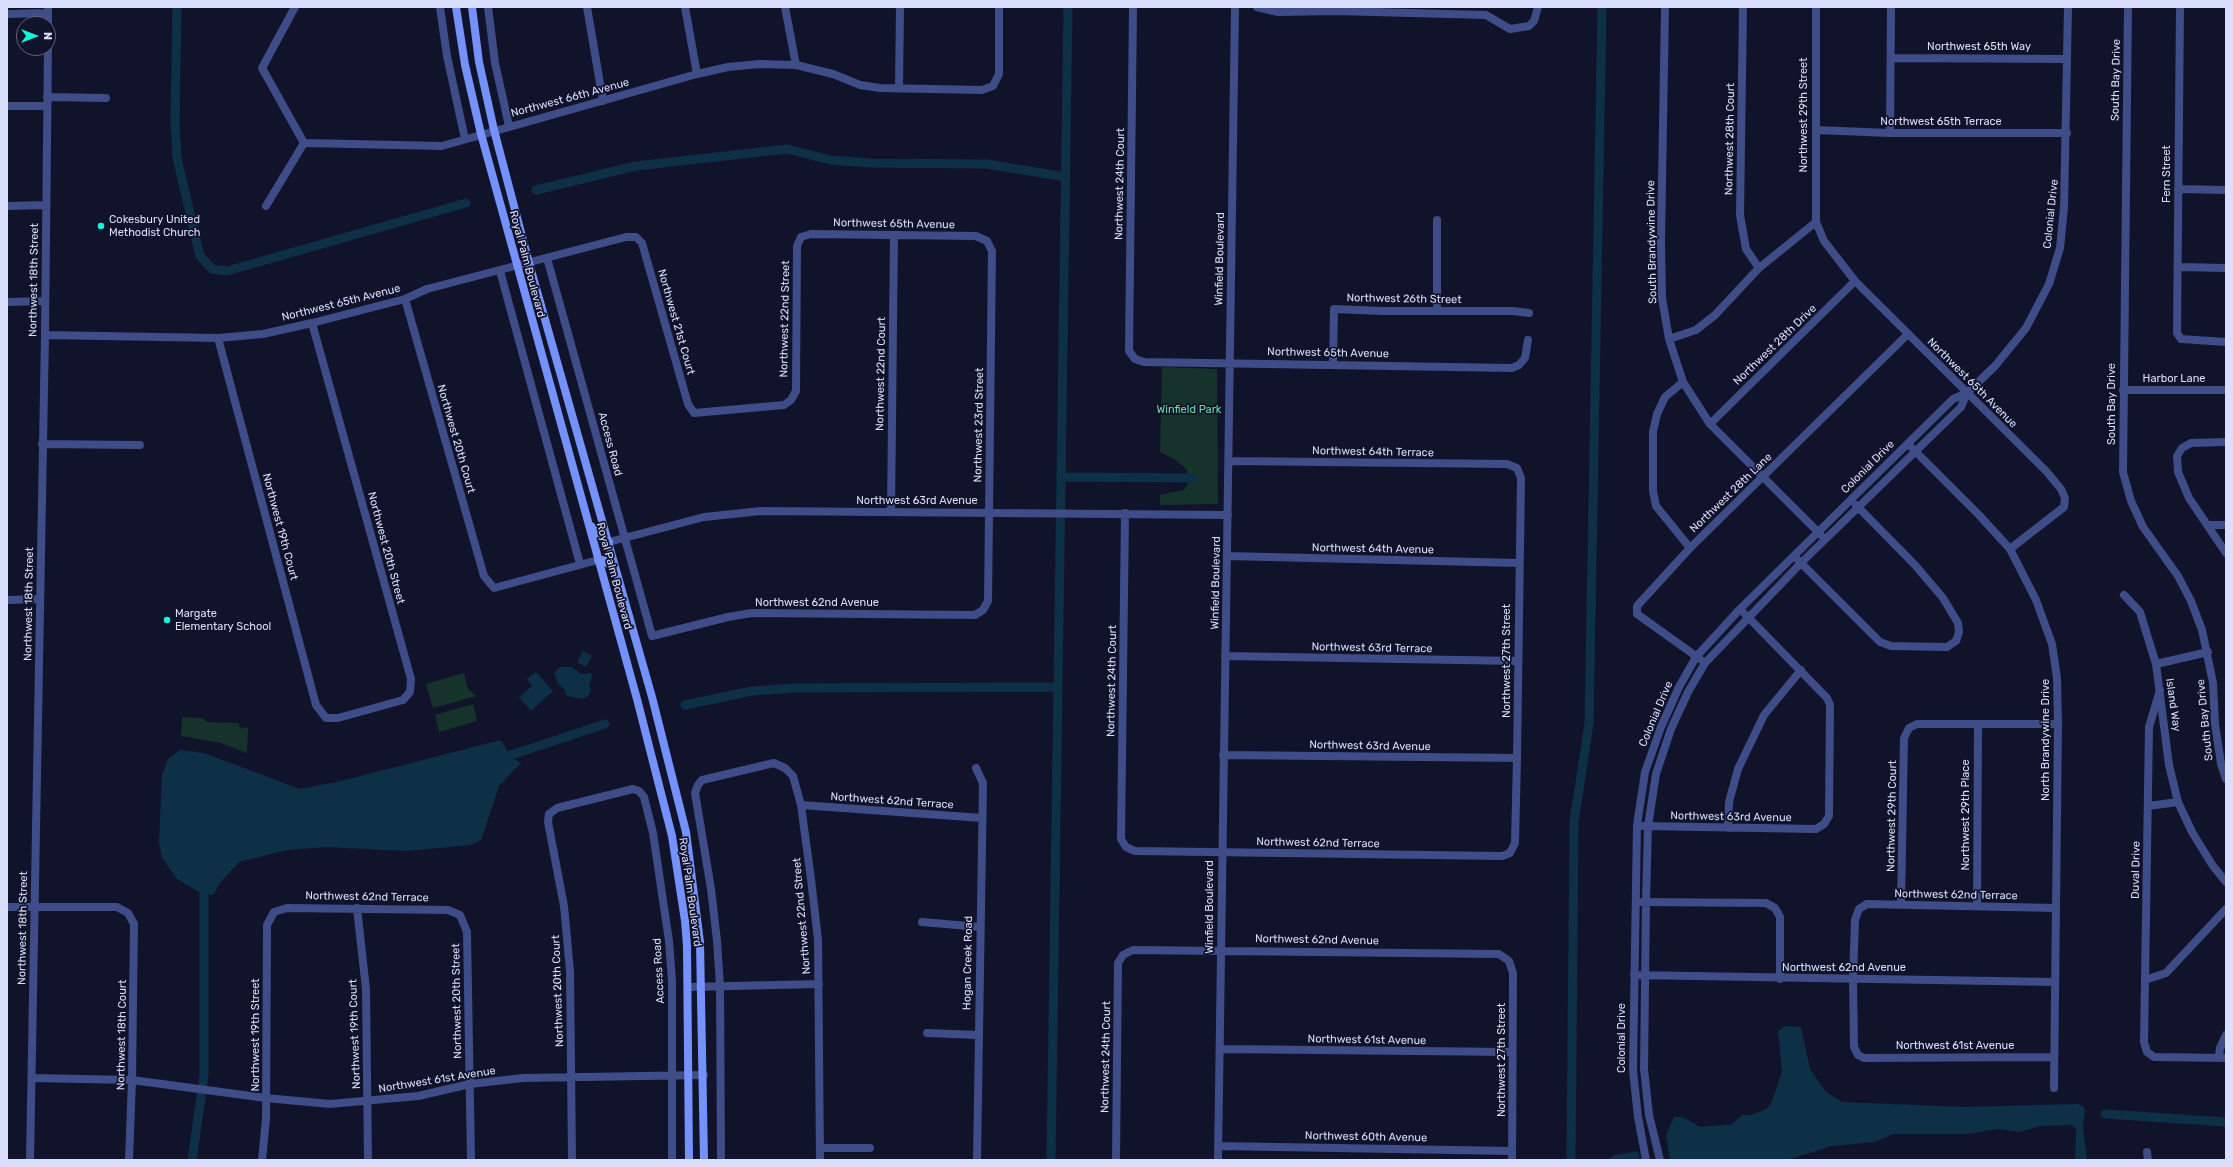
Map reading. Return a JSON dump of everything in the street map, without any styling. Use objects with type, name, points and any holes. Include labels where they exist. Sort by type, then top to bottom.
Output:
[{"type":"main road","name":"Royal Palm Boulevard","points":[[456,7],[465,65],[481,134],[516,266],[637,699],[672,836],[685,921],[690,1075],[689,1160]]},
{"type":"main road","name":"Royal Palm Boulevard","points":[[472,7],[479,62],[494,130],[529,263],[609,542],[686,832],[697,911],[702,987],[704,1160]]},
{"type":"main road","points":[[588,522],[597,535],[609,542]]},
{"type":"main road","points":[[598,560],[604,560],[617,572]]},
{"type":"street","points":[[266,206],[304,143],[262,68],[295,7]]},
{"type":"street","points":[[440,7],[447,56],[465,139]]},
{"type":"street","points":[[488,7],[495,63],[509,126]]},
{"type":"street","points":[[587,7],[602,101]]},
{"type":"street","points":[[686,7],[697,74]]},
{"type":"street","points":[[785,7],[796,66]]},
{"type":"street","points":[[899,88],[900,7]]},
{"type":"street","name":"Northwest 66th Avenue","points":[[304,143],[442,146],[494,130],[697,74],[728,67],[759,64],[796,66],[834,74],[860,85],[899,88],[982,90],[993,86],[999,74],[999,7]]},
{"type":"street","name":"Northwest 24th Court","points":[[1133,7],[1129,351],[1136,359]]},
{"type":"street","name":"Winfield Boulevard","points":[[1218,1160],[1235,7]]},
{"type":"street","points":[[1257,7],[1278,12],[1336,11],[1486,15],[1510,29],[1529,26],[1534,21],[1538,7]]},
{"type":"street","name":"South Brandywine Drive","points":[[1665,7],[1661,255],[1662,298],[1669,339],[1683,382],[1710,424],[1762,479],[1825,539]]},
{"type":"street","name":"Northwest 28th Court","points":[[1743,7],[1740,215],[1746,249],[1759,268]]},
{"type":"street","name":"Northwest 29th Street","points":[[1816,7],[1816,222]]},
{"type":"street","points":[[1890,133],[1891,7]]},
{"type":"street","name":"Colonial Drive","points":[[1646,1160],[1638,1117],[1633,1070],[1635,902],[1637,825],[1645,772],[1656,740],[1679,687],[1696,657],[1740,609],[1953,399],[1967,393],[1995,366],[2026,328],[2050,284],[2060,248],[2064,214],[2067,133],[2068,7]]},
{"type":"street","name":"South Bay Drive","points":[[2128,7],[2123,472],[2131,501],[2143,527],[2178,576],[2191,601],[2208,652],[2213,683],[2215,724],[2221,764],[2226,779]]},
{"type":"street","name":"Fern Street","points":[[2180,7],[2177,333],[2181,339],[2226,342]]},
{"type":"street","points":[[7,14],[48,10]]},
{"type":"street","name":"Northwest 18th Street","points":[[30,1160],[45,336],[48,56]]},
{"type":"street","name":"Northwest 65th Way","points":[[1890,58],[2067,59]]},
{"type":"street","points":[[47,97],[106,98]]},
{"type":"street","points":[[7,106],[47,106]]},
{"type":"street","name":"Northwest 65th Terrace","points":[[1816,130],[1890,133],[2067,133]]},
{"type":"street","points":[[2178,189],[2226,190]]},
{"type":"street","points":[[7,206],[46,205]]},
{"type":"street","points":[[1437,220],[1437,311]]},
{"type":"street","points":[[1669,339],[1696,330],[1715,315],[1759,268],[1816,222]]},
{"type":"street","name":"Northwest 65th Avenue","points":[[1816,222],[1824,241],[1856,281],[2046,471],[2061,489],[2065,498],[2064,508],[2010,550]]},
{"type":"street","name":"Northwest 65th Avenue","points":[[801,238],[811,234],[976,236],[987,241]]},
{"type":"street","name":"Northwest 22nd Court","points":[[891,512],[894,235]]},
{"type":"street","name":"Northwest 65th Avenue","points":[[45,336],[218,338],[263,334],[405,299],[427,289],[626,237],[636,238]]},
{"type":"street","name":"Northwest 21st Court","points":[[636,238],[642,243],[688,404],[694,413],[784,405],[791,400]]},
{"type":"street","name":"Northwest 22nd Street","points":[[791,400],[796,391],[797,246],[801,238]]},
{"type":"street","name":"Northwest 23rd Street","points":[[983,610],[988,601],[992,251],[987,241]]},
{"type":"street","name":"Access Road","points":[[547,258],[652,636]]},
{"type":"street","points":[[2178,267],[2226,268]]},
{"type":"street","points":[[500,271],[580,564],[598,560]]},
{"type":"street","name":"Northwest 28th Drive","points":[[1710,424],[1856,281]]},
{"type":"street","name":"Northwest 20th Court","points":[[405,299],[484,576],[494,588],[580,564]]},
{"type":"street","points":[[7,302],[45,301]]},
{"type":"street","name":"Northwest 26th Street","points":[[1333,364],[1334,308],[1383,311],[1513,311],[1529,313]]},
{"type":"street","name":"Northwest 20th Street","points":[[312,323],[411,679],[410,692],[403,700],[338,718],[326,718]]},
{"type":"street","name":"Northwest 28th Lane","points":[[1706,663],[1637,614],[1637,606],[1690,548],[1908,334]]},
{"type":"street","name":"Northwest 19th Court","points":[[218,338],[316,705],[326,718]]},
{"type":"street","name":"Northwest 65th Avenue","points":[[1136,359],[1144,362],[1512,368],[1519,365],[1525,358],[1528,340]]},
{"type":"street","points":[[1683,382],[1665,396],[1657,414],[1653,432],[1653,491],[1656,506],[1690,548]]},
{"type":"street","name":"Harbor Lane","points":[[2123,390],[2226,390]]},
{"type":"street","name":"Colonial Drive","points":[[1658,1160],[1649,1114],[1644,1069],[1648,826],[1656,774],[1671,729],[1688,692],[1706,663],[1748,616],[1914,451],[1961,407],[1967,393]]},
{"type":"street","points":[[2226,442],[2191,443],[2182,448],[2177,456],[2178,472],[2189,498],[2226,553]]},
{"type":"street","name":"North Brandywine Drive","points":[[1908,443],[1914,451],[1979,515],[2010,550],[2036,600],[2052,644],[2057,678],[2058,724],[2054,1088]]},
{"type":"street","points":[[42,444],[140,445]]},
{"type":"street","name":"Northwest 64th Terrace","points":[[1228,461],[1507,464],[1517,468]]},
{"type":"street","name":"Northwest 27th Street","points":[[1510,853],[1515,843],[1517,758],[1518,563],[1521,478],[1517,468]]},
{"type":"street","points":[[1793,556],[1880,642],[1890,646],[1947,647],[1956,641],[1959,632],[1958,623],[1943,598],[1915,565],[1851,500]]},
{"type":"street","name":"Northwest 63rd Avenue","points":[[609,542],[671,525],[736,513],[800,511],[1069,512],[1228,515]]},
{"type":"street","name":"Northwest 24th Court","points":[[1125,513],[1121,839],[1126,847]]},
{"type":"street","points":[[2208,525],[2226,525]]},
{"type":"street","name":"Northwest 64th Avenue","points":[[1228,556],[1518,563]]},
{"type":"street","name":"Island Way","points":[[2124,595],[2140,612],[2156,664],[2169,765],[2178,802],[2192,832],[2213,866],[2226,882]]},
{"type":"street","points":[[7,600],[40,599]]},
{"type":"street","points":[[1728,828],[1729,802],[1738,769],[1764,715],[1801,670],[1740,609]]},
{"type":"street","name":"Northwest 62nd Avenue","points":[[652,636],[728,616],[752,613],[975,615],[983,610]]},
{"type":"street","points":[[2156,664],[2208,652]]},
{"type":"street","name":"Northwest 63rd Terrace","points":[[1225,656],[1518,661]]},
{"type":"street","name":"Northwest 63rd Avenue","points":[[1637,825],[1816,829],[1824,824],[1829,816],[1830,704],[1827,698],[1801,670]]},
{"type":"street","name":"Duval Drive","points":[[2160,690],[2150,727],[2144,1042],[2148,1052],[2154,1057],[2223,1058]]},
{"type":"street","name":"Northwest 29th Court","points":[[1902,904],[1904,738],[1909,728],[1917,724],[1978,724]]},
{"type":"street","points":[[1978,724],[2058,724]]},
{"type":"street","name":"Northwest 29th Place","points":[[1977,906],[1978,724]]},
{"type":"street","name":"Northwest 63rd Avenue","points":[[1223,755],[1517,758]]},
{"type":"street","name":"Northwest 22nd Street","points":[[720,986],[711,889],[695,793],[702,780],[774,763],[785,768],[793,776],[801,805],[818,940],[820,1160]]},
{"type":"street","name":"Hogan Creek Road","points":[[976,768],[983,783],[977,1160]]},
{"type":"street","name":"Access Road","points":[[633,789],[639,791],[644,797],[653,833],[663,892],[672,981],[672,1160]]},
{"type":"street","name":"Northwest 20th Court","points":[[572,1160],[570,971],[564,906],[548,822],[549,814],[557,808],[633,789]]},
{"type":"street","points":[[2148,806],[2178,802]]},
{"type":"street","name":"Northwest 62nd Terrace","points":[[801,805],[982,818]]},
{"type":"street","name":"Northwest 62nd Terrace","points":[[1126,847],[1136,852],[1502,856],[1510,853]]},
{"type":"street","points":[[1635,902],[1766,903],[1775,908],[1780,917],[1780,979]]},
{"type":"street","name":"Northwest 62nd Terrace","points":[[1854,979],[1856,920],[1859,909],[1867,904],[2055,908]]},
{"type":"street","points":[[7,908],[34,907]]},
{"type":"street","name":"Northwest 18th Court","points":[[34,907],[117,907],[128,913],[134,924],[132,1080],[129,1160]]},
{"type":"street","name":"Northwest 62nd Terrace","points":[[274,912],[287,908],[356,908],[448,910],[460,914]]},
{"type":"street","name":"Northwest 19th Court","points":[[356,908],[366,989],[368,1160]]},
{"type":"street","points":[[2145,980],[2166,973],[2226,909]]},
{"type":"street","name":"Northwest 19th Street","points":[[262,1160],[266,1098],[267,925],[274,912]]},
{"type":"street","name":"Northwest 20th Street","points":[[460,914],[467,932],[471,1160]]},
{"type":"street","points":[[922,922],[980,927]]},
{"type":"street","name":"Northwest 62nd Avenue","points":[[1123,955],[1133,950],[1499,954],[1509,961]]},
{"type":"street","name":"Northwest 24th Court","points":[[1116,1160],[1118,963],[1123,955]]},
{"type":"street","name":"Northwest 27th Street","points":[[1509,961],[1513,973],[1512,1160]]},
{"type":"street","name":"Northwest 62nd Avenue","points":[[1634,975],[1780,979],[2054,982]]},
{"type":"street","name":"Northwest 61st Avenue","points":[[1854,979],[1854,1047],[1858,1055],[1864,1058],[2054,1057]]},
{"type":"street","points":[[688,987],[819,984]]},
{"type":"street","points":[[720,986],[721,1160]]},
{"type":"street","points":[[927,1033],[978,1035]]},
{"type":"street","points":[[2223,1058],[2220,1048],[2226,1035]]},
{"type":"street","name":"Northwest 61st Avenue","points":[[1220,1049],[1512,1052]]},
{"type":"street","name":"Northwest 61st Avenue","points":[[32,1078],[132,1080],[266,1098],[330,1104],[368,1102],[418,1096],[470,1084],[524,1078],[704,1075]]},
{"type":"street","name":"Northwest 60th Avenue","points":[[1218,1146],[1512,1150]]},
{"type":"street","points":[[820,1148],[870,1148]]},
{"type":"green space","name":"Winfield Park","points":[[1162,367],[1217,369],[1218,504],[1160,505],[1160,495],[1184,490],[1188,484],[1187,470],[1176,460],[1160,452]]},
{"type":"green space","points":[[464,673],[468,689],[477,696],[433,708],[426,684]]},
{"type":"green space","points":[[473,704],[477,721],[439,732],[435,715]]},
{"type":"green space","points":[[182,717],[203,718],[207,722],[239,723],[239,727],[248,728],[247,753],[221,743],[181,736]]},
{"type":"water","points":[[583,651],[592,656],[586,667],[577,662]]},
{"type":"water","points":[[560,667],[571,667],[581,674],[591,673],[592,677],[589,684],[591,691],[588,696],[583,699],[567,696],[564,689],[558,684],[554,673]]},
{"type":"water","points":[[536,672],[553,691],[531,711],[519,697],[532,686],[527,679]]},
{"type":"water","points":[[501,740],[510,756],[521,763],[499,786],[481,840],[471,845],[406,851],[325,847],[287,850],[239,862],[220,883],[213,895],[204,895],[177,879],[162,858],[159,842],[162,775],[168,759],[180,750],[204,753],[300,789],[341,781]]},
{"type":"water","points":[[1785,1026],[1801,1027],[1810,1069],[1826,1092],[1842,1102],[1964,1107],[2078,1104],[2083,1106],[2085,1111],[2083,1128],[2087,1160],[2075,1160],[2076,1129],[2072,1125],[2041,1126],[2019,1132],[1997,1129],[1966,1134],[1893,1134],[1875,1142],[1832,1146],[1787,1160],[1670,1159],[1666,1135],[1674,1117],[1683,1117],[1700,1127],[1732,1124],[1742,1115],[1751,1115],[1765,1110],[1771,1104],[1782,1072],[1778,1031]]},
{"type":"waterway","points":[[177,7],[175,123],[177,158],[200,256],[212,269],[227,271],[466,203]]},
{"type":"waterway","points":[[1051,1160],[1068,7]]},
{"type":"waterway","points":[[1571,1160],[1574,822],[1589,724],[1602,7]]},
{"type":"waterway","points":[[536,190],[636,166],[787,149],[831,160],[870,163],[987,164],[1066,177]]},
{"type":"waterway","points":[[1062,477],[1193,478]]},
{"type":"waterway","points":[[685,705],[752,691],[794,688],[1058,687]]},
{"type":"waterway","points":[[499,759],[605,724]]},
{"type":"waterway","points":[[192,1160],[204,1075],[204,882]]},
{"type":"waterway","points":[[2105,1114],[2226,1122]]},
{"type":"waterway","points":[[1615,1160],[1635,1156]]},
{"type":"place","name":"Cokesbury United Methodist Church","points":[[101,226]]},
{"type":"place","name":"Margate Elementary School","points":[[167,620]]}]
